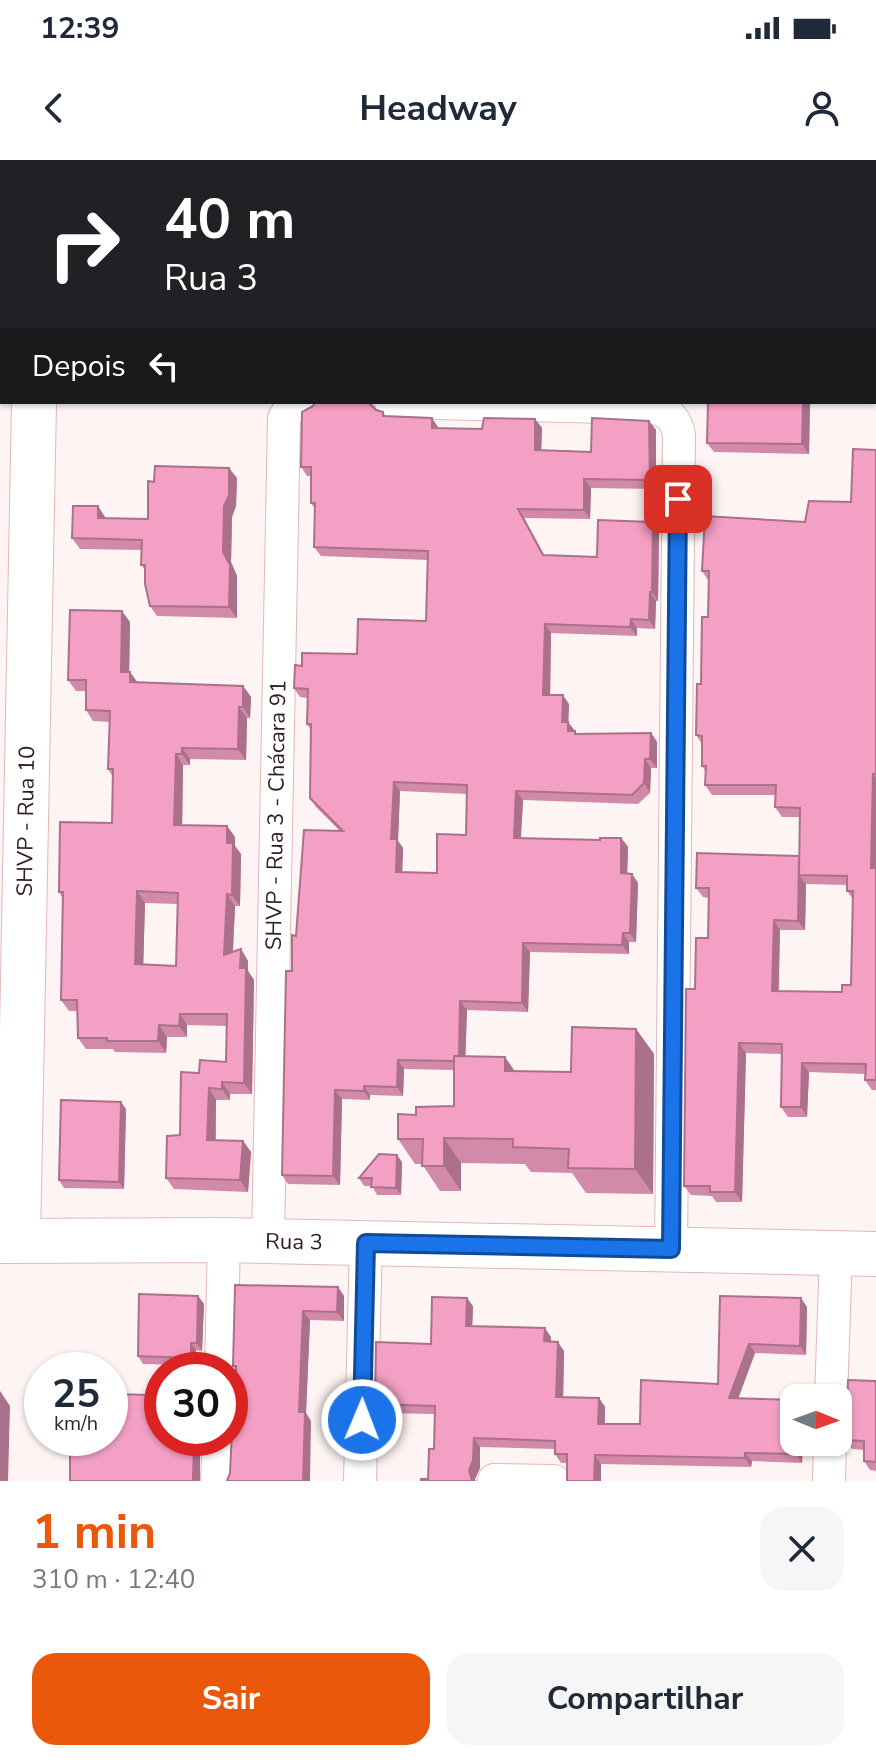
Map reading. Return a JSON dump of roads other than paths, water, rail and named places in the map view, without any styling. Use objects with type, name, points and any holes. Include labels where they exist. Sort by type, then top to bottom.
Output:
[{"type":"street","name":"SHVP - Rua 10","points":[[9,1241],[34,404]]},
{"type":"street","name":"SHVP - Rua 3 - Chácara 91","points":[[268,1240],[284,418],[291,407],[300,404]]},
{"type":"street","points":[[479,404],[656,408],[667,412],[676,421],[679,435],[671,1249]]},
{"type":"street","points":[[221,1352],[224,1240]]},
{"type":"street","name":"Rua 3","points":[[9,1241],[268,1240],[856,1253]]},
{"type":"street","points":[[360,1481],[366,1243]]},
{"type":"street","points":[[833,1384],[856,1253]]},
{"type":"street","points":[[217,1481],[218,1456]]},
{"type":"street","points":[[829,1481],[830,1456]]},
{"type":"street","points":[[494,1480],[554,1481]]}]
